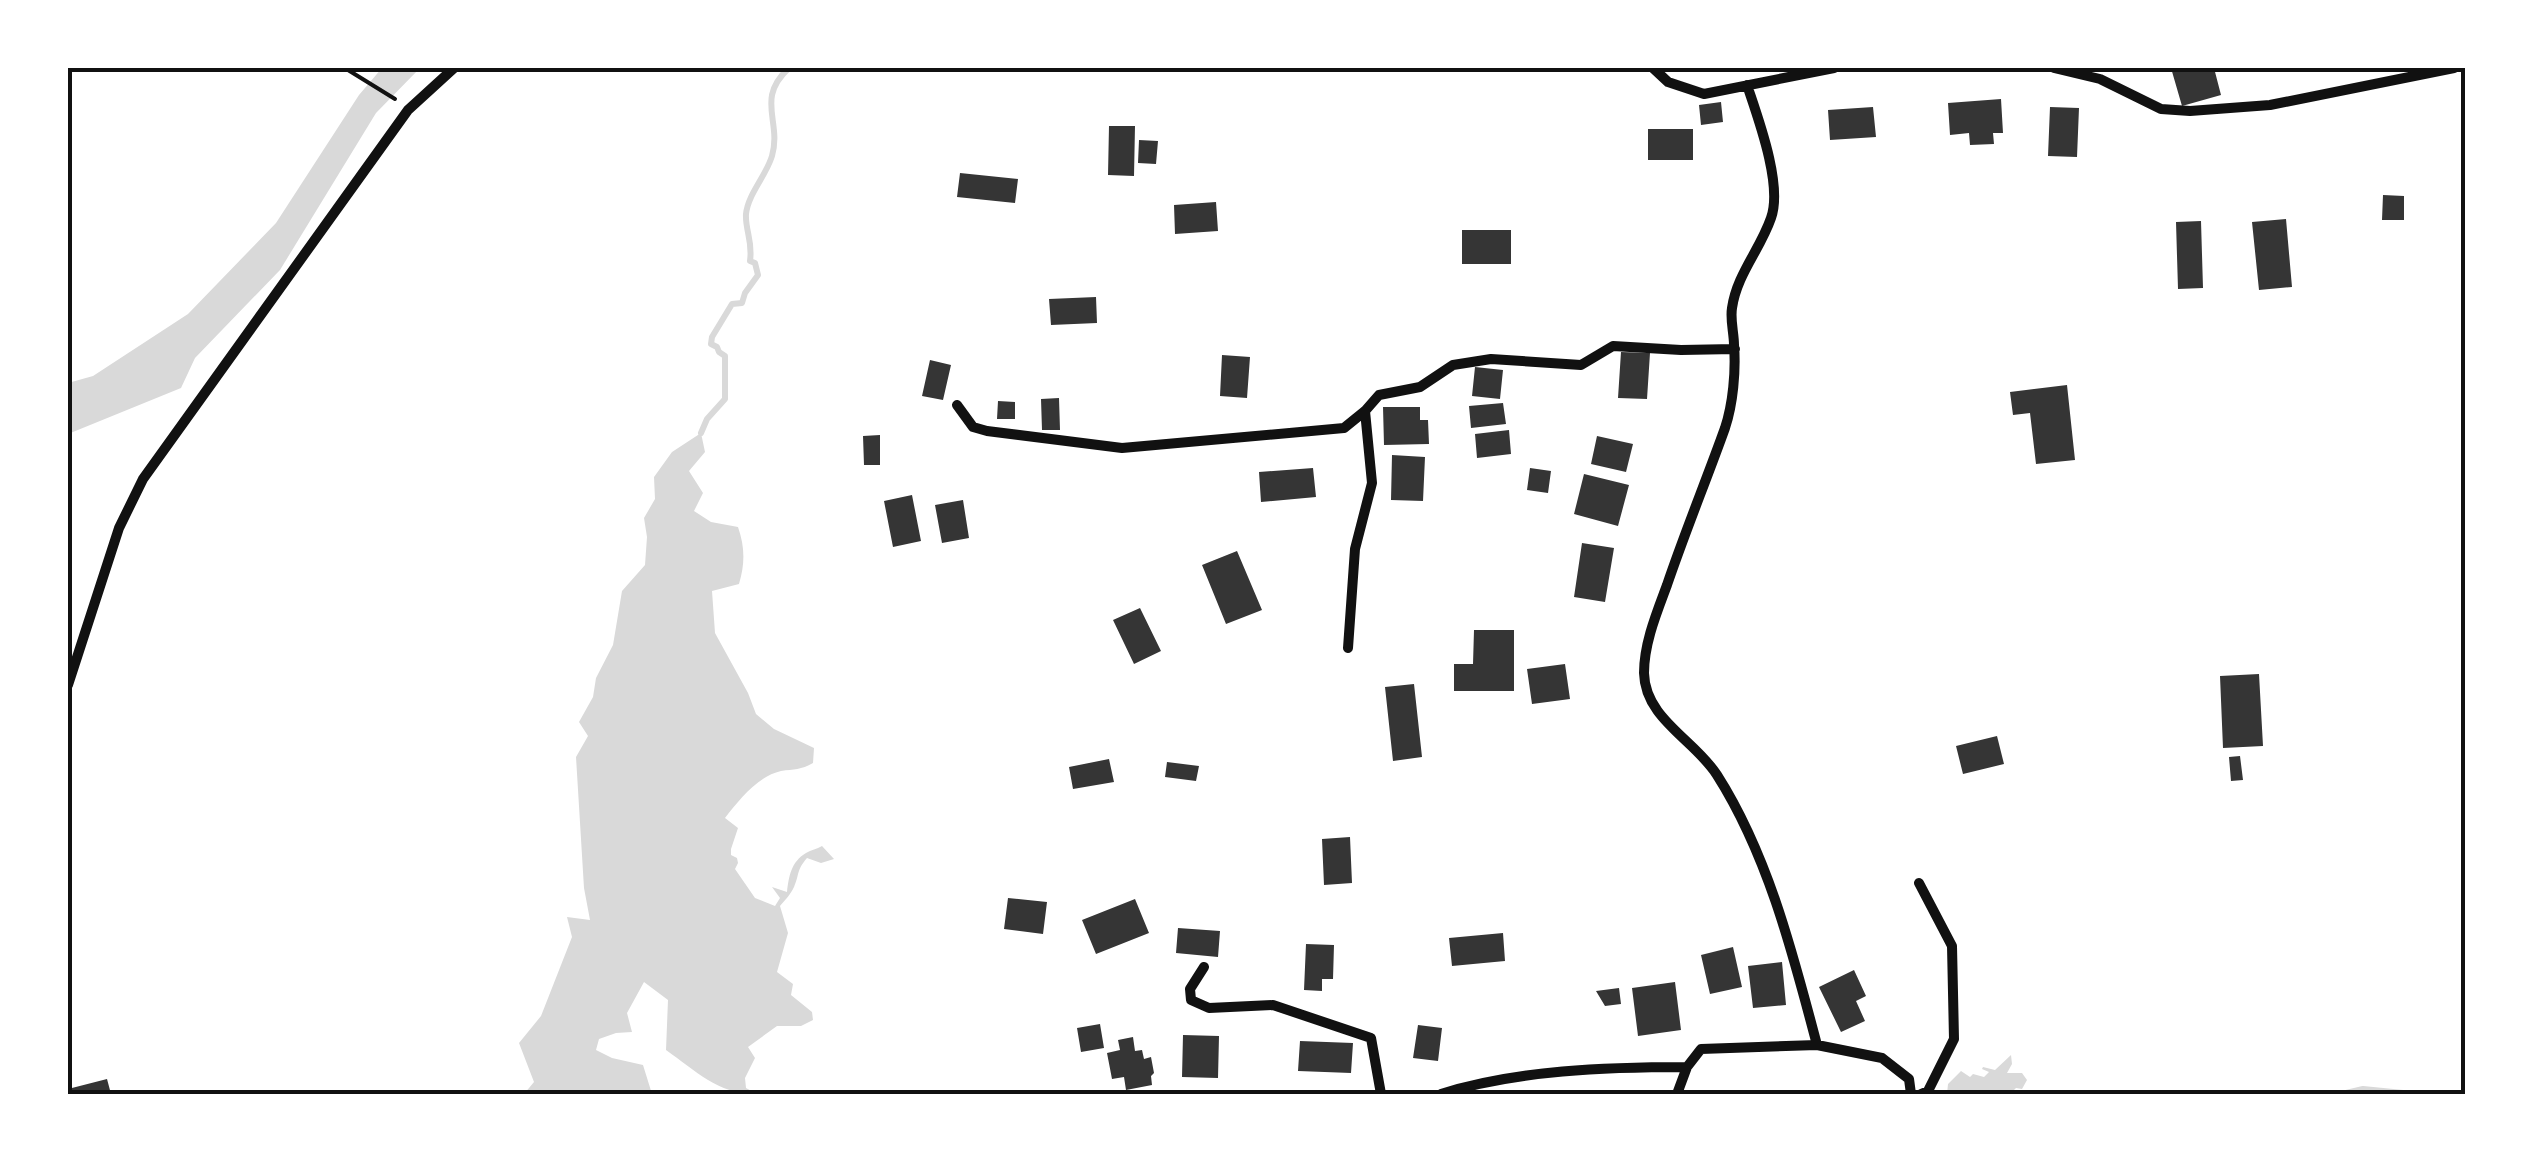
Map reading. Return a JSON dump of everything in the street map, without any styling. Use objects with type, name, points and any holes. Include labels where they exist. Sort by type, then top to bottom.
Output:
[{"type":"street","points":[[68,685],[120,528],[143,479],[408,110],[454,68]]},
{"type":"street","points":[[1653,68],[1668,82],[1704,94],[1834,68]]},
{"type":"street","points":[[2054,68],[2100,79],[2160,110],[2190,111],[2270,105],[2454,68]]},
{"type":"street","points":[[1748,85],[1767,146],[1773,215],[1739,278],[1730,312],[1735,350],[1727,422],[1658,610],[1646,651],[1644,679],[1651,702],[1711,766],[1754,842],[1817,1045]]},
{"type":"street","points":[[956,405],[973,427],[987,431],[1122,448],[1344,428],[1379,395],[1420,387],[1453,365],[1490,359],[1582,366],[1614,346],[1735,350]]},
{"type":"street","points":[[1348,648],[1356,549],[1372,483],[1365,411]]},
{"type":"street","points":[[1920,883],[1952,946],[1954,1039],[1928,1091],[1921,1094]]},
{"type":"street","points":[[1204,967],[1190,989],[1191,1000],[1209,1008],[1273,1006],[1372,1038],[1380,1094]]},
{"type":"street","points":[[1677,1094],[1687,1067],[1701,1048],[1817,1045],[1882,1058],[1910,1079],[1911,1094]]},
{"type":"street","points":[[1441,1094],[1473,1084],[1555,1074],[1687,1067]]},
{"type":"path","points":[[338,68],[348,70],[394,99]]},
{"type":"shaded area","points":[[382,68],[420,68],[376,113],[280,270],[195,358],[181,388],[68,434],[68,383],[93,376],[188,314],[276,223],[359,95]]},
{"type":"shaded area","points":[[701,433],[705,452],[689,471],[703,493],[694,511],[711,522],[738,527],[743,549],[739,584],[712,591],[715,633],[756,714],[774,729],[814,748],[813,763],[781,771],[757,783],[725,818],[738,828],[731,849],[738,863],[735,869],[755,898],[775,906],[780,898],[772,887],[787,892],[792,870],[801,857],[822,846],[834,859],[821,863],[807,858],[793,890],[780,906],[788,933],[777,972],[793,984],[791,995],[812,1012],[813,1020],[801,1026],[777,1026],[748,1047],[755,1058],[745,1078],[746,1088],[757,1094],[743,1093],[709,1080],[666,1050],[668,1000],[644,982],[627,1013],[632,1032],[599,1039],[596,1050],[643,1065],[652,1094],[524,1094],[534,1082],[519,1043],[541,1016],[572,937],[567,917],[590,920],[584,888],[576,757],[588,736],[579,722],[613,645],[622,591],[645,565],[644,518],[655,499],[654,477],[672,452]]},
{"type":"shaded area","points":[[2011,1055],[2007,1073],[2022,1073],[2027,1080],[2022,1089],[2012,1092],[2016,1094],[1947,1094],[1948,1084],[1961,1071],[1970,1077],[1984,1077],[1989,1072],[1983,1067],[1995,1070]]},
{"type":"building","points":[[2171,68],[2214,68],[2221,95],[2182,106]]},
{"type":"building","points":[[2001,99],[2003,133],[1993,133],[1994,144],[1970,145],[1969,133],[1950,135],[1948,103]]},
{"type":"building","points":[[1721,102],[1723,122],[1701,125],[1699,105]]},
{"type":"building","points":[[1873,107],[1876,137],[1830,140],[1828,110]]},
{"type":"building","points":[[2050,107],[2079,108],[2077,157],[2048,156]]},
{"type":"building","points":[[1109,126],[1135,126],[1134,176],[1108,175]]},
{"type":"building","points":[[1648,129],[1693,129],[1693,160],[1648,160]]},
{"type":"building","points":[[1139,140],[1158,141],[1156,164],[1138,163]]},
{"type":"building","points":[[960,173],[1018,179],[1015,203],[957,197]]},
{"type":"building","points":[[2383,195],[2404,196],[2404,220],[2382,220]]},
{"type":"building","points":[[1216,202],[1218,231],[1175,234],[1174,205]]},
{"type":"building","points":[[2286,219],[2292,287],[2259,290],[2252,222]]},
{"type":"building","points":[[2201,221],[2203,288],[2178,289],[2176,222]]},
{"type":"building","points":[[1462,230],[1511,230],[1511,264],[1462,264]]},
{"type":"building","points":[[1096,297],[1097,323],[1051,325],[1049,299]]},
{"type":"building","points":[[1621,352],[1650,353],[1647,399],[1618,398]]},
{"type":"building","points":[[1222,355],[1250,357],[1247,398],[1220,396]]},
{"type":"building","points":[[930,360],[951,365],[943,400],[922,396]]},
{"type":"building","points":[[1475,367],[1503,370],[1500,399],[1472,396]]},
{"type":"building","points":[[2067,385],[2075,460],[2036,464],[2030,413],[2013,415],[2010,392]]},
{"type":"building","points":[[1059,398],[1060,430],[1042,430],[1041,399]]},
{"type":"building","points":[[998,401],[1015,402],[1015,419],[997,419]]},
{"type":"building","points":[[1503,403],[1506,424],[1471,428],[1469,406]]},
{"type":"building","points":[[1383,407],[1420,407],[1420,420],[1428,420],[1429,444],[1384,445]]},
{"type":"building","points":[[1509,430],[1511,454],[1477,458],[1475,434]]},
{"type":"building","points":[[880,435],[880,465],[864,465],[863,436]]},
{"type":"building","points":[[1597,436],[1633,444],[1626,472],[1591,464]]},
{"type":"building","points":[[1392,455],[1425,457],[1423,501],[1391,500]]},
{"type":"building","points":[[1313,468],[1316,497],[1261,502],[1259,472]]},
{"type":"building","points":[[1530,468],[1551,471],[1548,493],[1527,490]]},
{"type":"building","points":[[1584,474],[1629,485],[1618,526],[1574,514]]},
{"type":"building","points":[[912,495],[921,541],[893,547],[884,501]]},
{"type":"building","points":[[963,500],[969,538],[942,543],[935,505]]},
{"type":"building","points":[[1582,543],[1614,548],[1605,602],[1574,597]]},
{"type":"building","points":[[1237,551],[1262,610],[1226,624],[1202,565]]},
{"type":"building","points":[[1140,608],[1161,651],[1134,664],[1113,620]]},
{"type":"building","points":[[1474,630],[1514,630],[1514,691],[1454,691],[1454,664],[1473,664]]},
{"type":"building","points":[[1565,664],[1570,699],[1532,704],[1527,669]]},
{"type":"building","points":[[2259,674],[2263,746],[2223,748],[2220,676]]},
{"type":"building","points":[[1414,684],[1422,757],[1393,761],[1385,687]]},
{"type":"building","points":[[1997,736],[2004,764],[1963,774],[1956,746]]},
{"type":"building","points":[[2240,756],[2243,780],[2231,781],[2229,757]]},
{"type":"building","points":[[1109,759],[1114,782],[1073,789],[1069,767]]},
{"type":"building","points":[[1167,762],[1199,766],[1196,781],[1165,777]]},
{"type":"building","points":[[1350,837],[1352,883],[1324,885],[1322,839]]},
{"type":"building","points":[[1008,898],[1047,902],[1043,934],[1004,929]]},
{"type":"building","points":[[1135,899],[1149,933],[1096,954],[1082,920]]},
{"type":"building","points":[[1178,928],[1220,931],[1218,957],[1176,953]]},
{"type":"building","points":[[1503,933],[1505,961],[1452,966],[1449,938]]},
{"type":"building","points":[[1306,944],[1334,945],[1333,979],[1322,979],[1322,991],[1304,990]]},
{"type":"building","points":[[1733,947],[1742,987],[1710,994],[1701,955]]},
{"type":"building","points":[[1782,962],[1786,1005],[1753,1008],[1748,966]]},
{"type":"building","points":[[1854,970],[1866,996],[1856,1001],[1865,1021],[1841,1032],[1819,987]]},
{"type":"building","points":[[1675,982],[1681,1030],[1638,1036],[1632,988]]},
{"type":"building","points":[[1619,988],[1621,1004],[1605,1006],[1596,991]]},
{"type":"building","points":[[1100,1024],[1104,1048],[1081,1052],[1077,1028]]},
{"type":"building","points":[[1418,1025],[1442,1028],[1438,1061],[1413,1058]]},
{"type":"building","points":[[1183,1035],[1219,1036],[1218,1078],[1182,1077]]},
{"type":"building","points":[[1133,1037],[1135,1051],[1142,1050],[1144,1059],[1151,1057],[1154,1073],[1152,1085],[1126,1090],[1124,1077],[1112,1079],[1107,1053],[1120,1050],[1118,1040]]},
{"type":"building","points":[[1300,1041],[1353,1043],[1351,1073],[1298,1071]]},
{"type":"building","points":[[107,1079],[111,1094],[68,1094],[68,1089]]},
{"type":"waterway","points":[[701,433],[707,419],[725,399],[725,356],[711,344],[712,337],[732,304],[742,303],[758,275],[755,263],[750,261],[746,214],[772,156],[773,90],[789,68]]},
{"type":"waterway","points":[[2342,1094],[2363,1089],[2413,1094]]}]
